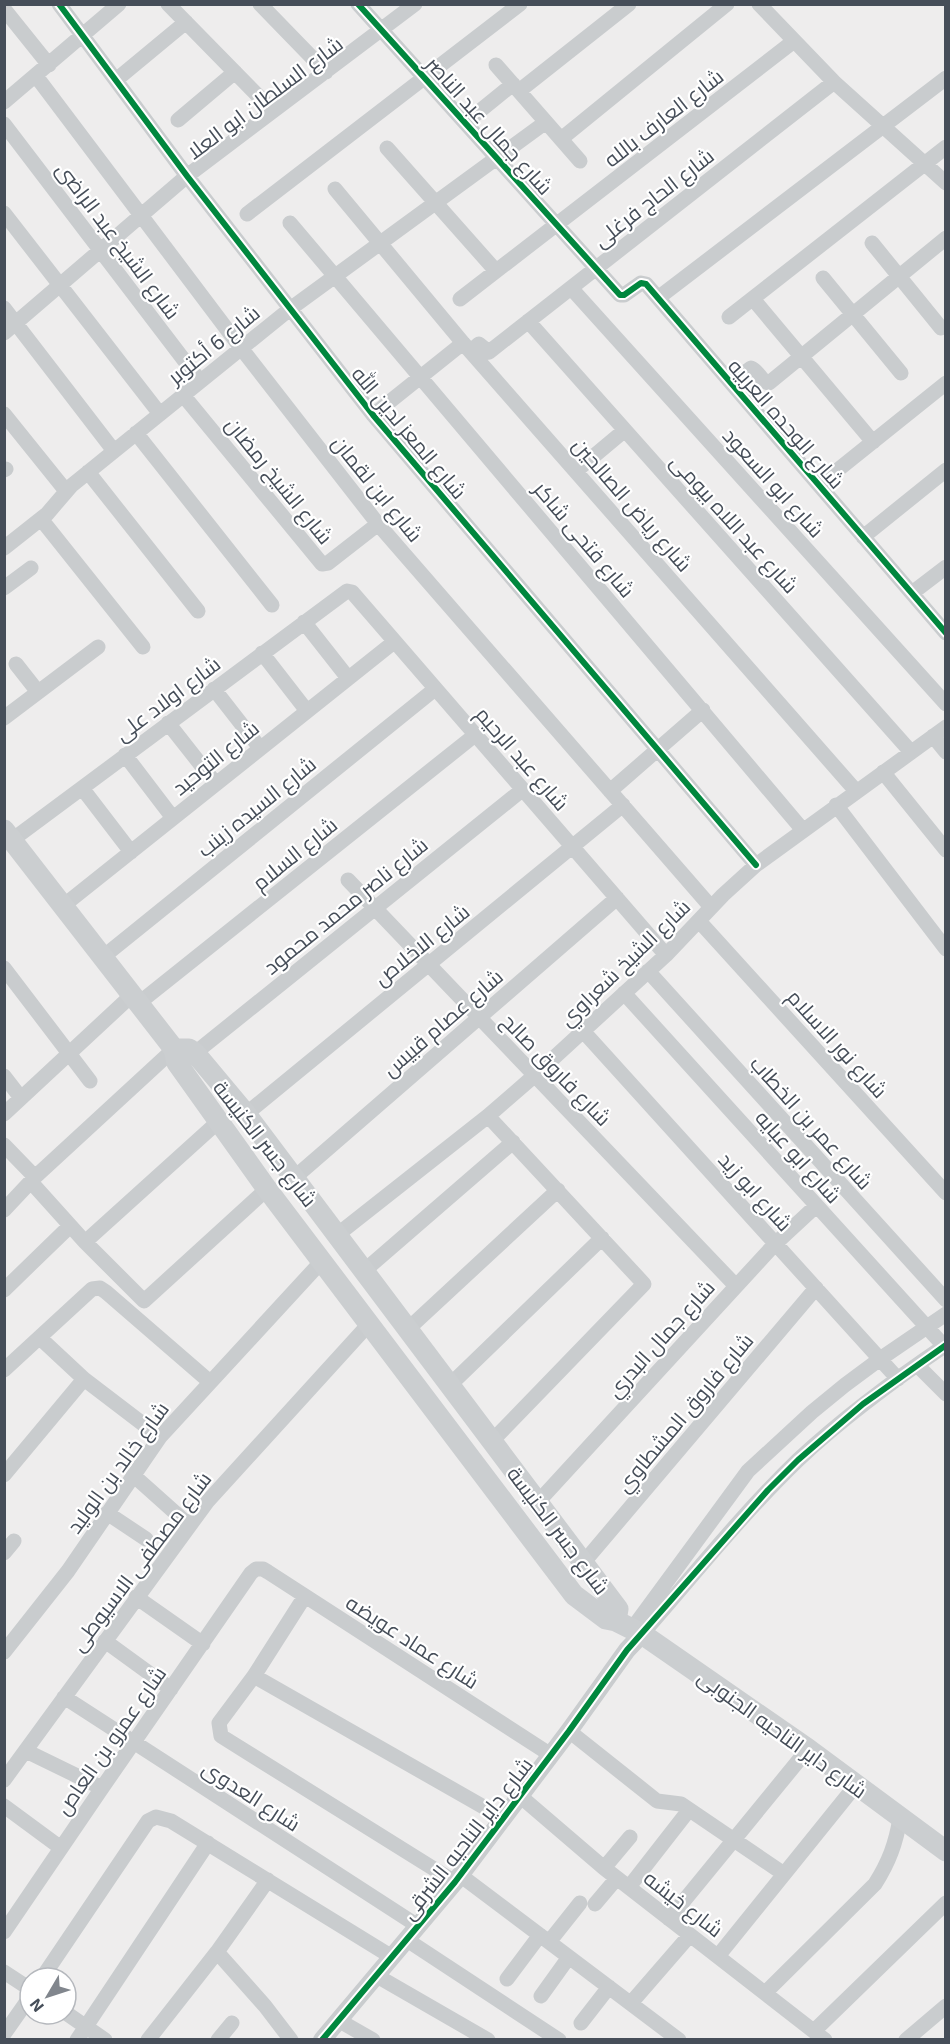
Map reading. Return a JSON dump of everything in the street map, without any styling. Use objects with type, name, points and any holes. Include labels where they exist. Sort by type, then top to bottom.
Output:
[{"type":"main road","name":"شارع جسر الكنيسة","points":[[8,835],[174,1049],[177,1063],[267,1189],[574,1595],[596,1614],[630,1628]]},
{"type":"main road","points":[[174,1049],[189,1049],[195,1053]]},
{"type":"main road","name":"شارع جسر الكنيسة","points":[[195,1053],[246,1114],[584,1562],[630,1628]]},
{"type":"main road","name":"شارع داير الناحيه الجنوبى","points":[[630,1628],[808,1749],[945,1851]]},
{"type":"street","name":"شارع المعز لدين الله","points":[[59,4],[187,176],[373,415],[756,865]]},
{"type":"street","points":[[5,99],[49,65],[119,4]]},
{"type":"street","points":[[168,4],[273,111]]},
{"type":"street","points":[[260,4],[326,72]]},
{"type":"street","name":"شارع جمال عبد الناصر","points":[[358,4],[597,268]]},
{"type":"street","name":"شارع السلطان ابو العلا","points":[[10,328],[187,176],[415,4]]},
{"type":"street","points":[[247,214],[520,4]]},
{"type":"street","points":[[465,123],[629,4]]},
{"type":"street","points":[[561,139],[727,4]]},
{"type":"street","points":[[759,4],[834,82],[945,183]]},
{"type":"street","points":[[4,9],[49,65]]},
{"type":"street","points":[[116,80],[186,22]]},
{"type":"street","name":"شارع العارف بالله","points":[[460,299],[794,41]]},
{"type":"street","points":[[496,65],[580,161]]},
{"type":"street","points":[[178,120],[235,72]]},
{"type":"street","name":"شارع ابن لقمان","points":[[36,75],[241,348],[378,524],[711,908]]},
{"type":"street","points":[[658,298],[945,78]]},
{"type":"street","name":"شارع الحاج فرغلى","points":[[467,346],[479,344],[489,352],[834,82]]},
{"type":"street","name":"شارع 6 أكتوبر","points":[[4,548],[41,519],[66,491],[88,472],[290,309],[546,122]]},
{"type":"street","name":"شارع الشيخ عبد الراضى","points":[[4,124],[200,381]]},
{"type":"street","points":[[729,317],[945,147]]},
{"type":"street","points":[[387,148],[496,271]]},
{"type":"street","name":"شارع رياض الصالحين","points":[[335,189],[467,346],[856,791]]},
{"type":"street","points":[[4,213],[160,414]]},
{"type":"street","name":"شارع فتحى شاكر","points":[[290,224],[703,710],[802,830]]},
{"type":"street","points":[[732,383],[751,368],[765,382],[769,382],[945,238]]},
{"type":"street","points":[[872,243],[941,328]]},
{"type":"street","name":"شارع الوحده العربيه","points":[[597,268],[621,295],[643,283],[646,284],[945,633]]},
{"type":"street","points":[[823,278],[902,374]]},
{"type":"street","name":"شارع ابو السعود","points":[[571,288],[945,704]]},
{"type":"street","points":[[753,299],[873,442]]},
{"type":"street","points":[[4,308],[10,328],[114,451]]},
{"type":"street","name":"شارع عبد اللاه بيومى","points":[[528,321],[911,752]]},
{"type":"street","points":[[373,415],[420,377],[467,346]]},
{"type":"street","points":[[819,485],[945,383]]},
{"type":"street","name":"شارع الشيخ رمضان","points":[[183,395],[322,564],[328,563],[378,524]]},
{"type":"street","points":[[4,414],[66,491]]},
{"type":"street","points":[[576,471],[625,430]]},
{"type":"street","points":[[136,434],[272,605]]},
{"type":"street","points":[[863,537],[945,470]]},
{"type":"street","points":[[88,472],[198,611]]},
{"type":"street","points":[[41,519],[143,647]]},
{"type":"street","points":[[912,593],[945,567]]},
{"type":"street","points":[[4,588],[31,568]]},
{"type":"street","name":"شارع اولاد على","points":[[8,835],[82,788],[347,591]]},
{"type":"street","name":"شارع عبد الرحيم","points":[[347,591],[352,592],[666,955]]},
{"type":"street","points":[[304,622],[348,678]]},
{"type":"street","name":"شارع التوحيد","points":[[63,906],[393,642]]},
{"type":"street","points":[[4,718],[98,647]]},
{"type":"street","points":[[262,653],[307,711]]},
{"type":"street","points":[[16,664],[38,692]]},
{"type":"street","points":[[214,689],[261,748]]},
{"type":"street","name":"شارع السيده زينب","points":[[103,957],[435,689]]},
{"type":"street","points":[[610,791],[703,710]]},
{"type":"street","points":[[168,723],[216,784]]},
{"type":"street","points":[[939,732],[945,752]]},
{"type":"street","name":"شارع الشيخ شعراوي","points":[[337,1235],[488,1116],[534,1076],[666,955],[756,865],[939,732]]},
{"type":"street","name":"شارع السلام","points":[[4,1114],[69,1054],[135,999],[475,735]]},
{"type":"street","points":[[125,755],[173,818]]},
{"type":"street","points":[[883,772],[945,850]]},
{"type":"street","points":[[82,788],[131,852]]},
{"type":"street","name":"شارع ناصر محمد محمود","points":[[195,1053],[522,790]]},
{"type":"street","points":[[836,805],[945,949]]},
{"type":"street","name":"شارع الاخلاص","points":[[246,1114],[623,806]]},
{"type":"street","name":"شارع فاروق صالح","points":[[348,880],[736,1286]]},
{"type":"street","name":"شارع عصام قبيس","points":[[294,1178],[617,898]]},
{"type":"street","name":"شارع نور الاسلام","points":[[699,921],[945,1193]]},
{"type":"street","points":[[4,968],[90,1081]]},
{"type":"street","name":"شارع عمر بن الخطاب","points":[[648,971],[945,1300]]},
{"type":"street","name":"شارع ابو عبايه","points":[[624,993],[925,1327],[945,1346]]},
{"type":"street","name":"شارع ابو زيد","points":[[583,1031],[897,1379]]},
{"type":"street","points":[[4,1210],[33,1180],[174,1049]]},
{"type":"street","points":[[4,1076],[21,1098]]},
{"type":"street","points":[[488,1116],[644,1284],[492,1441]]},
{"type":"street","points":[[85,1242],[219,1121]]},
{"type":"street","points":[[364,1271],[513,1142]]},
{"type":"street","points":[[4,1145],[70,1226],[142,1300],[147,1299],[267,1189]]},
{"type":"street","points":[[408,1329],[558,1190]]},
{"type":"street","name":"شارع جمال البدري","points":[[538,1502],[775,1244],[816,1206]]},
{"type":"street","points":[[4,1290],[70,1226]]},
{"type":"street","points":[[450,1386],[603,1238]]},
{"type":"street","name":"شارع خالد بن الوليد","points":[[4,1652],[68,1571],[160,1437],[322,1262]]},
{"type":"street","points":[[4,1370],[92,1289],[100,1288],[210,1382]]},
{"type":"street","name":"شارع فاروق المشطاوي","points":[[584,1562],[816,1288]]},
{"type":"street","name":"شارع داير الناحيه الشرقى","points":[[322,2040],[458,1879],[569,1731],[627,1650],[630,1628],[748,1471],[812,1412],[880,1359],[945,1314]]},
{"type":"street","name":"شارع مصطفى الاسيوطى","points":[[4,1780],[189,1525],[214,1494],[369,1324]]},
{"type":"street","points":[[40,1338],[84,1378],[160,1437]]},
{"type":"street","name":"شارع داير الناحيه الشرقى","points":[[630,1628],[790,1468],[830,1432],[897,1379],[945,1346]]},
{"type":"street","points":[[917,1365],[945,1394]]},
{"type":"street","points":[[4,1475],[84,1378]]},
{"type":"street","points":[[133,1475],[189,1525]]},
{"type":"street","points":[[107,1513],[146,1539]]},
{"type":"street","name":"شارع عماد عويضه","points":[[251,1573],[256,1569],[263,1569],[551,1755]]},
{"type":"street","name":"شارع عمرو بن العاص","points":[[4,1932],[251,1573]]},
{"type":"street","points":[[305,1596],[254,1676],[219,1723],[221,1736],[458,1879],[544,1938],[679,2040]]},
{"type":"street","points":[[136,1597],[203,1644]]},
{"type":"street","points":[[105,1641],[171,1689]]},
{"type":"street","points":[[254,1676],[503,1818]]},
{"type":"street","name":"شارع العدوى","points":[[64,1697],[412,1933],[559,2040]]},
{"type":"street","points":[[569,1731],[657,1801],[675,1802],[689,1810],[784,1874]]},
{"type":"street","points":[[669,1919],[808,1749]]},
{"type":"street","points":[[26,1751],[102,1788]]},
{"type":"street","points":[[718,1956],[856,1785]]},
{"type":"street","name":"شارع خيشه","points":[[520,1796],[617,1878],[819,2035]]},
{"type":"street","points":[[4,1806],[61,1848]]},
{"type":"street","points":[[507,1979],[544,1938],[617,1878],[689,1810]]},
{"type":"street","points":[[50,1966],[148,1821],[156,1817],[164,1818],[208,1843],[392,1958]]},
{"type":"street","points":[[765,1993],[874,1884],[888,1864],[896,1841],[900,1818]]},
{"type":"street","points":[[617,1878],[630,1837]]},
{"type":"street","points":[[105,2040],[82,2033],[208,1843]]},
{"type":"street","points":[[148,2040],[217,1952],[268,1880]]},
{"type":"street","points":[[819,2035],[945,1903]]},
{"type":"street","points":[[631,2003],[690,1935]]},
{"type":"street","points":[[217,1952],[265,2006],[291,2040]]},
{"type":"street","points":[[541,1995],[569,1957]]},
{"type":"street","points":[[4,1972],[18,1981]]},
{"type":"street","points":[[377,1976],[488,2040]]},
{"type":"street","points":[[581,2023],[609,1987]]},
{"type":"street","points":[[906,2040],[945,2006]]},
{"type":"street","points":[[4,2034],[18,2014]]},
{"type":"street","points":[[338,2020],[373,2040]]},
{"type":"street","points":[[218,2040],[232,2023]]},
{"type":"cycle path","points":[[59,4],[187,176],[373,415],[756,865]]},
{"type":"cycle path","points":[[358,4],[620,295],[624,295],[641,283],[646,284],[946,633]]},
{"type":"cycle path","points":[[322,2040],[455,1882],[627,1650],[768,1490],[798,1460],[863,1404],[946,1345]]}]
